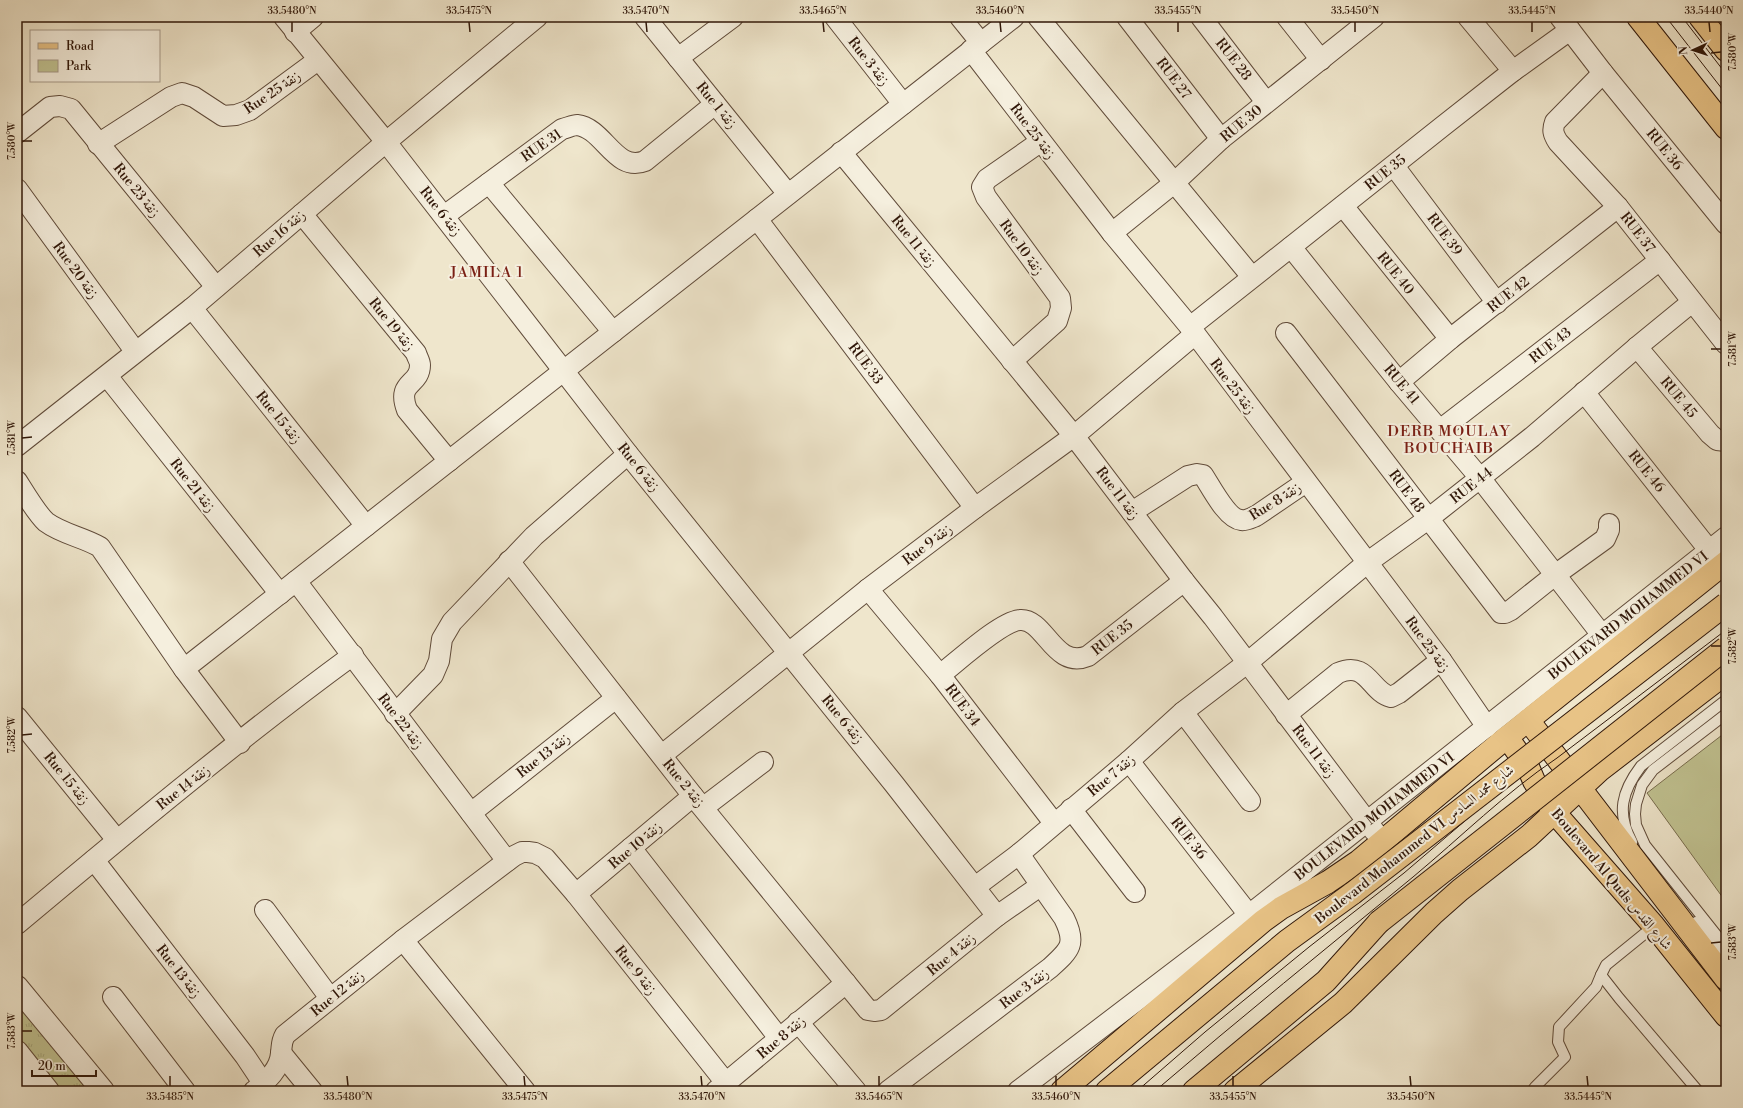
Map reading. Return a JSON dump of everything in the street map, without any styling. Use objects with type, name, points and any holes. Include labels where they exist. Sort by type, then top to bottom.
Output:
[{"type":"main road","points":[[1638,17],[1726,128]]},
{"type":"main road","points":[[1708,20],[1726,50]]},
{"type":"main road","name":"BOULEVARD MOHAMMED VI","points":[[1062,1091],[1263,921],[1297,898],[1341,874],[1359,861],[1528,720],[1718,556]]},
{"type":"main road","name":"Boulevard Mohammed VI شارع محمد السادس","points":[[1108,1091],[1287,941],[1353,893],[1726,604]]},
{"type":"main road","points":[[1194,1091],[1326,981],[1379,922],[1726,648]]},
{"type":"main road","points":[[1235,1091],[1343,1003],[1460,890],[1529,836],[1600,770],[1726,673]]},
{"type":"main road","name":"Boulevard Al Quds شارع القدس","points":[[1528,720],[1726,978]]},
{"type":"main road","name":"Boulevard Al Quds شارع القدس","points":[[1507,737],[1528,767],[1534,781],[1554,812],[1654,926],[1726,1016]]},
{"type":"street","points":[[289,24],[313,17]]},
{"type":"street","name":"Rue 16 زنقة","points":[[17,446],[107,376],[135,351],[192,308],[386,142],[537,17]]},
{"type":"street","name":"Rue 1 زنقة","points":[[645,17],[788,194]]},
{"type":"street","points":[[678,58],[733,17]]},
{"type":"street","name":"Rue 3 زنقة","points":[[835,17],[903,104]]},
{"type":"street","points":[[960,17],[976,46]]},
{"type":"street","points":[[184,669],[1014,17]]},
{"type":"street","points":[[1038,17],[1252,276]]},
{"type":"street","name":"RUE 27","points":[[1127,17],[1221,139]]},
{"type":"street","name":"RUE 28","points":[[1201,17],[1266,102]]},
{"type":"street","points":[[1287,17],[1321,60]]},
{"type":"street","points":[[1468,17],[1513,71]]},
{"type":"street","name":"RUE 30","points":[[1112,233],[1174,183],[1221,139],[1321,60],[1367,19]]},
{"type":"street","name":"RUE 35","points":[[1192,331],[1252,276],[1291,247],[1513,71],[1565,23]]},
{"type":"street","name":"RUE 36","points":[[1565,23],[1603,73],[1726,224]]},
{"type":"street","name":"Rue 6 زنقة","points":[[289,24],[386,142],[628,454],[789,652],[997,916]]},
{"type":"street","name":"Rue 25 زنقة","points":[[976,46],[1040,142],[1192,331],[1368,562],[1441,660],[1487,727]]},
{"type":"street","name":"Rue 25 زنقة","points":[[98,144],[171,97],[182,93],[194,97],[223,116],[236,115],[250,110],[318,60]]},
{"type":"street","name":"RUE 37","points":[[1603,73],[1554,122],[1552,128],[1553,134],[1558,142],[1618,208],[1726,344]]},
{"type":"street","name":"RUE 31","points":[[444,216],[562,129],[576,125],[586,128],[625,161],[637,164],[645,161],[715,104]]},
{"type":"street","name":"Rue 23 زنقة","points":[[17,133],[50,107],[60,106],[71,109],[216,288]]},
{"type":"street","name":"Rue 10 زنقة","points":[[1012,361],[1057,321],[1061,308],[1060,298],[986,197],[982,187],[987,179],[1040,142]]},
{"type":"street","name":"Rue 11 زنقة","points":[[842,152],[1074,436],[1368,821],[1382,842]]},
{"type":"street","name":"RUE 39","points":[[1394,166],[1497,302]]},
{"type":"street","points":[[489,183],[614,332]]},
{"type":"street","name":"Rue 20 زنقة","points":[[17,189],[135,351]]},
{"type":"street","name":"RUE 40","points":[[1343,206],[1450,339]]},
{"type":"street","name":"RUE 42","points":[[1399,382],[1450,339],[1618,208]]},
{"type":"street","name":"Rue 19 زنقة","points":[[302,214],[416,353],[420,365],[418,375],[404,391],[404,401],[407,410],[449,461]]},
{"type":"street","name":"RUE 33","points":[[757,219],[975,508]]},
{"type":"street","name":"RUE 41","points":[[1291,247],[1399,382],[1480,478],[1602,635]]},
{"type":"street","name":"RUE 43","points":[[1440,430],[1660,260]]},
{"type":"street","name":"RUE 44","points":[[1247,663],[1368,562],[1428,519],[1532,438],[1637,346],[1692,302]]},
{"type":"street","name":"Rue 15 زنقة","points":[[192,308],[366,526]]},
{"type":"street","name":"Rue 9 زنقة","points":[[662,755],[868,589],[975,508],[1074,436],[1192,331]]},
{"type":"street","name":"RUE 48","points":[[1286,334],[1498,610],[1505,613],[1511,610],[1555,574]]},
{"type":"street","name":"RUE 45","points":[[1637,346],[1710,434],[1717,440],[1726,441]]},
{"type":"street","name":"Rue 21 زنقة","points":[[107,376],[280,594]]},
{"type":"street","name":"RUE 46","points":[[1584,392],[1718,556]]},
{"type":"street","points":[[395,714],[433,675],[437,668],[442,639],[452,622],[509,561],[569,504],[628,454]]},
{"type":"street","name":"Rue 8 زنقة","points":[[1132,512],[1188,476],[1197,474],[1203,476],[1230,515],[1240,520],[1247,520],[1256,516],[1306,482]]},
{"type":"street","points":[[17,481],[45,521],[59,530],[88,540],[100,547],[184,669],[240,742]]},
{"type":"street","points":[[1555,574],[1605,539],[1609,530],[1609,524]]},
{"type":"street","name":"BOULEVARD MOHAMMED VI","points":[[1018,1091],[1248,916],[1602,635],[1718,556],[1726,537]]},
{"type":"street","name":"Rue 2 زنقة","points":[[509,561],[616,698],[862,1002]]},
{"type":"street","name":"Rue 22 زنقة","points":[[296,581],[507,861]]},
{"type":"street","name":"RUE 35","points":[[940,675],[994,632],[1022,619],[1032,623],[1066,656],[1081,659],[1088,656],[1184,581]]},
{"type":"street","name":"RUE 34","points":[[868,589],[940,675],[1054,823]]},
{"type":"street","name":"Rue 14 زنقة","points":[[17,924],[117,840],[298,696],[353,655]]},
{"type":"street","points":[[1286,715],[1338,673],[1345,670],[1352,669],[1364,675],[1382,692],[1391,697],[1399,693],[1441,660]]},
{"type":"street","name":"Rue 7 زنقة","points":[[975,887],[1019,854],[1129,761],[1183,712],[1247,663]]},
{"type":"street","name":"Rue 13 زنقة","points":[[471,813],[616,698]]},
{"type":"street","points":[[1183,712],[1250,800]]},
{"type":"street","name":"Rue 15 زنقة","points":[[17,717],[117,840]]},
{"type":"street","name":"RUE 36","points":[[1129,761],[1248,916]]},
{"type":"street","name":"Rue 10 زنقة","points":[[576,894],[631,848],[699,801],[763,762]]},
{"type":"street","points":[[1071,809],[1135,892]]},
{"type":"street","points":[[631,848],[779,1038]]},
{"type":"street","name":"Rue 9 زنقة","points":[[507,861],[522,852],[535,853],[545,858],[576,894],[721,1087]]},
{"type":"street","name":"Rue 3 زنقة","points":[[888,1091],[1050,968],[1066,953],[1071,944],[1069,929],[1064,918],[1040,886],[1019,854]]},
{"type":"street","name":"Rue 13 زنقة","points":[[94,860],[245,1056],[258,1087]]},
{"type":"street","points":[[507,861],[403,940],[525,1091]]},
{"type":"street","name":"Rue 4 زنقة","points":[[862,1002],[871,1011],[881,1010],[997,916],[1040,886]]},
{"type":"street","points":[[265,910],[330,998]]},
{"type":"street","name":"Rue 12 زنقة","points":[[281,1053],[281,1045],[285,1035],[403,940]]},
{"type":"street","name":"Rue 8 زنقة","points":[[721,1087],[846,982]]},
{"type":"street","points":[[17,987],[103,1091]]},
{"type":"street","points":[[113,997],[185,1091]]},
{"type":"street","points":[[798,1022],[856,1091]]},
{"type":"street","points":[[17,1052],[42,1083],[17,1090]]},
{"type":"street","points":[[258,1087],[276,1069],[281,1053]]},
{"type":"street","points":[[281,1053],[312,1091]]},
{"type":"lane","points":[[1726,700],[1641,766],[1631,780],[1624,796],[1623,809],[1625,829],[1634,845],[1726,960]]},
{"type":"lane","points":[[1726,714],[1653,770],[1642,785],[1636,804],[1635,814],[1636,825],[1645,845],[1726,948]]},
{"type":"lane","points":[[1532,1091],[1565,1057],[1558,1042],[1559,1027],[1596,987],[1606,965],[1654,926]]},
{"type":"lane","points":[[1601,975],[1698,1091]]},
{"type":"green space","points":[[1726,732],[1726,902],[1647,793]]},
{"type":"green space","points":[[17,1000],[89,1091],[52,1091],[17,1047]]},
{"type":"tram line","points":[[1666,17],[1726,94]]},
{"type":"tram line","points":[[1682,17],[1726,74]]},
{"type":"tram line","points":[[1137,1091],[1205,1032],[1309,947],[1404,873],[1528,767],[1726,615]]},
{"type":"tram line","points":[[1155,1091],[1413,877],[1519,786],[1726,630]]},
{"type":"district","name":"JAMILA 1","points":[[487,272]]},
{"type":"district","name":"DERB MOULAY BOUCHAIB","points":[[1449,440]]}]
